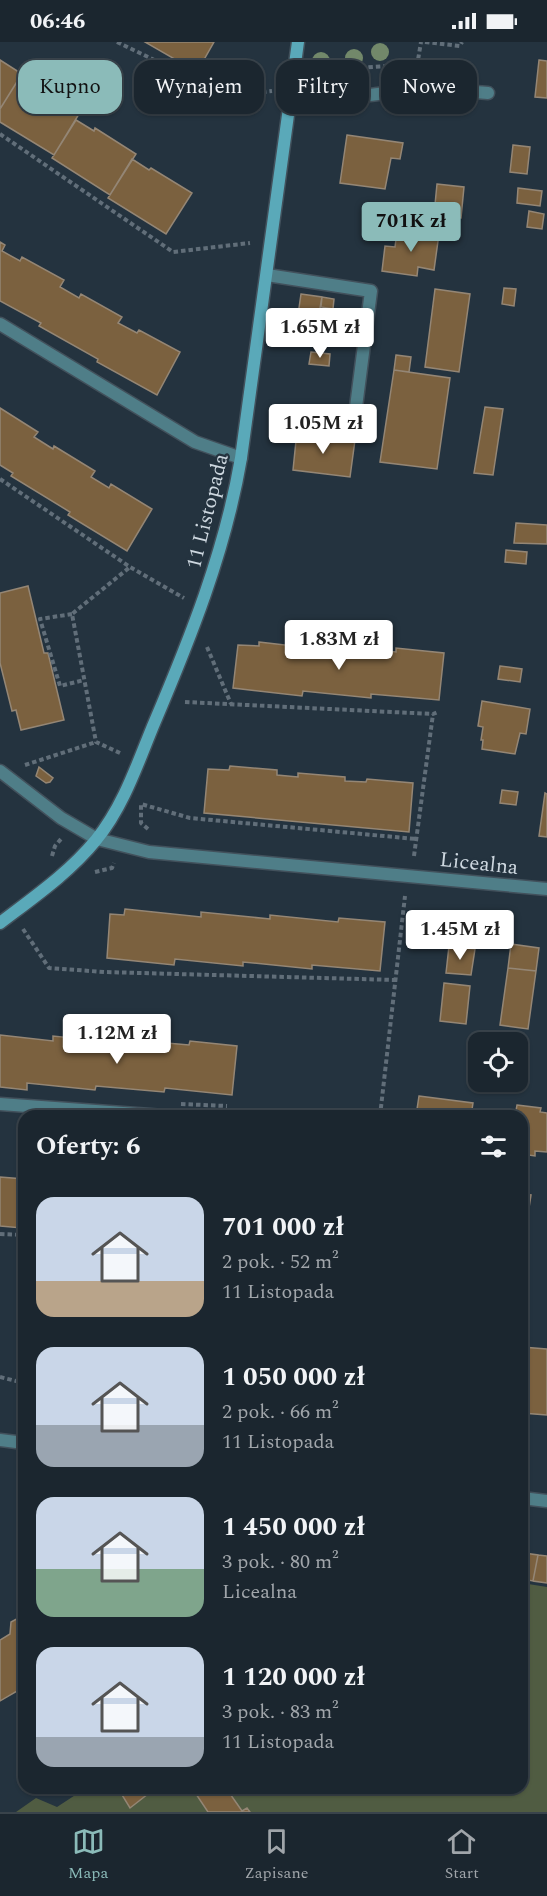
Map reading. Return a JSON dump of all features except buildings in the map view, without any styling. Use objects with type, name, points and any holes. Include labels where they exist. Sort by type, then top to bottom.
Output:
[{"type":"street","name":"11 Listopada","points":[[295,60],[298,42]]},
{"type":"street","points":[[369,94],[425,88],[488,93]]},
{"type":"street","name":"11 Listopada","points":[[0,923],[72,867],[110,821],[129,784],[192,634],[219,555],[235,494],[288,114]]},
{"type":"street","points":[[267,275],[371,291],[356,407]]},
{"type":"street","points":[[0,324],[195,442],[241,458]]},
{"type":"street","points":[[1,772],[61,818],[97,839]]},
{"type":"street","name":"Licealna","points":[[97,839],[149,852],[547,889]]},
{"type":"street","points":[[0,1104],[82,1110]]},
{"type":"street","points":[[0,1440],[18,1442]]},
{"type":"street","points":[[528,1499],[547,1501]]},
{"type":"path","points":[[117,42],[229,96],[273,91],[274,81]]},
{"type":"path","points":[[369,67],[414,64],[418,60],[423,42],[460,46],[462,42]]},
{"type":"path","points":[[0,134],[173,252],[252,242],[250,254]]},
{"type":"path","points":[[0,479],[130,567],[185,598]]},
{"type":"path","points":[[84,680],[60,686],[40,619],[72,614],[130,567]]},
{"type":"path","points":[[182,607],[188,588]]},
{"type":"path","points":[[72,614],[96,742]]},
{"type":"path","points":[[206,644],[231,704]]},
{"type":"path","points":[[184,702],[433,714],[438,712]]},
{"type":"path","points":[[414,862],[433,714]]},
{"type":"path","points":[[1,772],[96,742],[121,754]]},
{"type":"path","points":[[118,761],[126,743]]},
{"type":"path","points":[[141,804],[190,818],[416,839]]},
{"type":"path","points":[[381,1110],[408,875]]},
{"type":"path","points":[[22,928],[49,968],[104,972],[396,980]]},
{"type":"path","points":[[0,1234],[18,1235]]},
{"type":"path","points":[[0,1377],[18,1382]]},
{"type":"green space","points":[[528,1584],[547,1587],[547,1812],[16,1812],[36,1798],[57,1807],[77,1794],[528,1794]]}]
